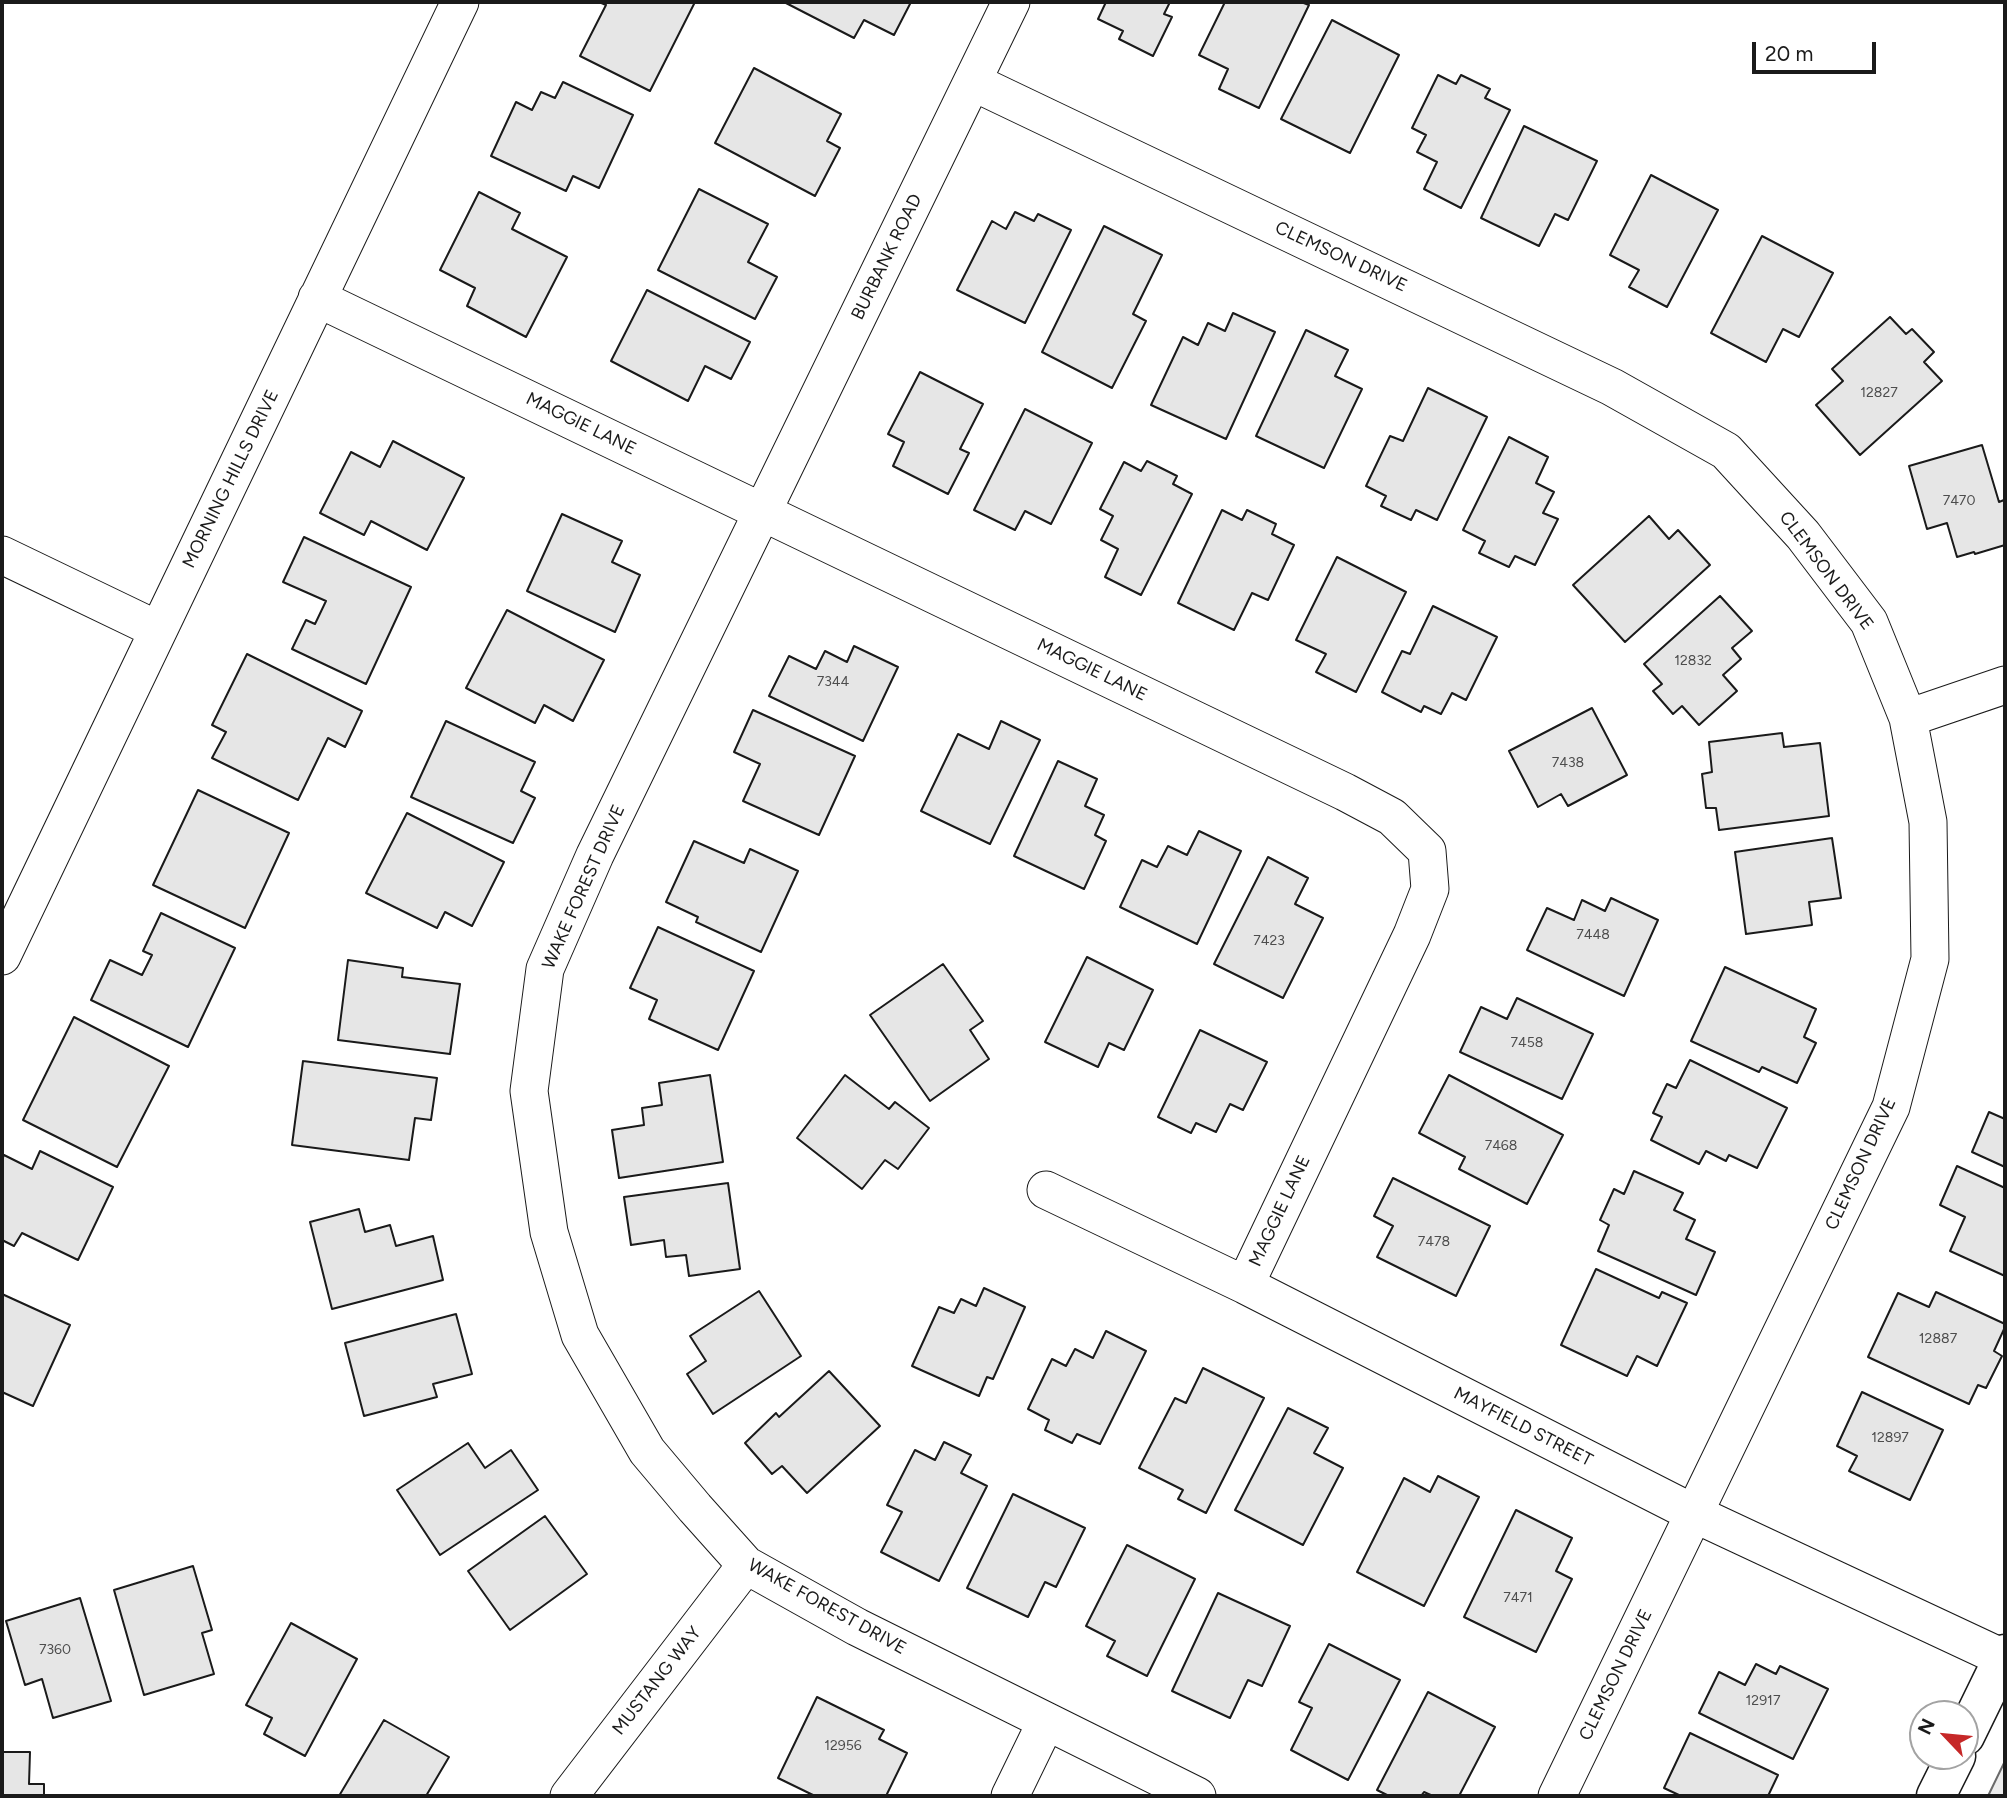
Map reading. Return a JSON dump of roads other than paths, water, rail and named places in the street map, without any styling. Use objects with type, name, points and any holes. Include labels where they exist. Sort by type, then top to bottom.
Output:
[{"type":"street","name":"MORNING HILLS DRIVE","points":[[2,956],[460,2]]},
{"type":"street","name":"BURBANK ROAD","points":[[763,511],[1011,2]]},
{"type":"street","name":"CLEMSON DRIVE","points":[[973,82],[1600,381],[1726,451],[1803,535],[1869,622],[1908,719],[1928,822],[1930,958],[1894,1094],[1885,1119],[1557,1796]]},
{"type":"street","name":"MAGGIE LANE","points":[[317,298],[1345,792],[1392,817],[1427,851],[1430,889],[1412,935],[1245,1285]]},
{"type":"street","name":"WAKE FOREST DRIVE","points":[[763,511],[595,855],[545,969],[529,1091],[549,1232],[580,1335],[648,1451],[746,1566],[857,1627],[1198,1796]]},
{"type":"street","points":[[2,555],[158,630]]},
{"type":"street","points":[[1908,719],[2005,685]]},
{"type":"street","name":"MAYFIELD STREET","points":[[1046,1190],[1245,1285],[1695,1514],[2004,1656]]},
{"type":"street","name":"MUSTANG WAY","points":[[569,1796],[746,1566]]},
{"type":"street","points":[[1979,1708],[2004,1656]]},
{"type":"street","points":[[1010,1796],[1046,1722]]},
{"type":"street","points":[[1936,1796],[1948,1770]]}]
